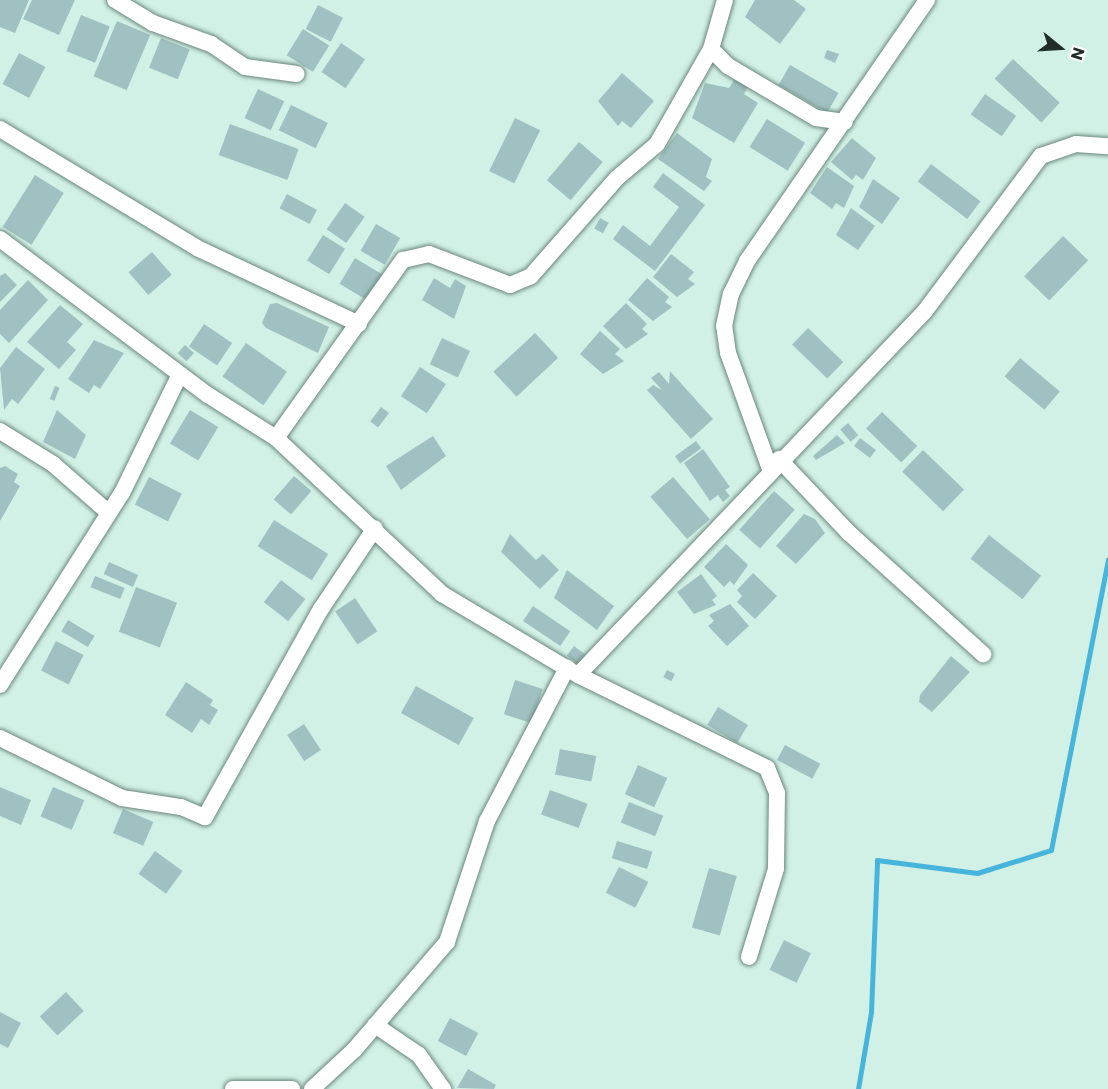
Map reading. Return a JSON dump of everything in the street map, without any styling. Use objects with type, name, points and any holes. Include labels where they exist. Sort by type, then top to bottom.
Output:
[{"type":"street","points":[[115,0],[153,22],[211,44],[245,67],[297,74]]},
{"type":"street","points":[[276,438],[403,260],[429,254],[510,285],[531,276],[617,178],[657,144],[711,49],[725,0]]},
{"type":"street","points":[[927,0],[747,261],[724,326],[728,353],[775,464],[983,654]]},
{"type":"street","points":[[711,49],[728,66],[816,118],[845,122]]},
{"type":"street","points":[[0,129],[197,248],[359,324]]},
{"type":"street","points":[[312,1089],[375,1025],[447,942],[487,821],[573,671],[775,464],[859,385],[925,311],[1041,156],[1076,144],[1108,146]]},
{"type":"street","points":[[0,238],[180,374],[276,438],[375,528],[442,594],[573,671],[767,768],[777,793],[776,869],[749,957]]},
{"type":"street","points":[[0,685],[109,513],[180,374]]},
{"type":"street","points":[[0,430],[53,464],[109,513]]},
{"type":"street","points":[[0,738],[122,798],[180,807],[205,817],[321,609],[375,528]]},
{"type":"street","points":[[375,1025],[419,1055],[443,1089]]},
{"type":"street","points":[[233,1089],[292,1089]]},
{"type":"building","points":[[0,0],[29,0],[15,33],[0,27]]},
{"type":"building","points":[[32,0],[75,0],[59,35],[23,19]]},
{"type":"building","points":[[755,0],[794,0],[806,9],[780,44],[745,17]]},
{"type":"building","points":[[318,5],[343,18],[331,42],[306,29]]},
{"type":"building","points":[[81,15],[110,27],[95,63],[66,51]]},
{"type":"building","points":[[117,21],[150,35],[127,90],[94,76]]},
{"type":"building","points":[[303,29],[329,45],[313,72],[287,55]]},
{"type":"building","points":[[161,38],[190,50],[178,79],[149,68]]},
{"type":"building","points":[[341,43],[365,59],[345,88],[321,72]]},
{"type":"building","points":[[827,50],[839,54],[835,63],[824,58]]},
{"type":"building","points":[[19,53],[45,67],[29,98],[3,84]]},
{"type":"building","points":[[1013,59],[1060,103],[1041,122],[995,79]]},
{"type":"building","points":[[790,65],[838,93],[827,113],[778,85]]},
{"type":"building","points":[[622,73],[654,101],[631,128],[622,121],[618,126],[598,101]]},
{"type":"building","points":[[735,79],[748,87],[744,94],[758,103],[734,143],[692,118],[705,83],[729,88]]},
{"type":"building","points":[[258,89],[284,101],[271,130],[244,118]]},
{"type":"building","points":[[985,94],[1016,116],[1002,136],[971,114]]},
{"type":"building","points":[[291,105],[328,123],[316,148],[279,130]]},
{"type":"building","points":[[515,118],[540,130],[514,183],[489,171]]},
{"type":"building","points":[[767,119],[805,143],[788,171],[750,147]]},
{"type":"building","points":[[230,124],[299,149],[287,180],[219,155]]},
{"type":"building","points":[[677,133],[712,159],[706,177],[712,181],[704,191],[658,159]]},
{"type":"building","points":[[852,138],[876,158],[863,180],[856,175],[852,180],[831,162]]},
{"type":"building","points":[[579,142],[603,162],[571,200],[547,180]]},
{"type":"building","points":[[931,164],[981,201],[967,219],[918,182]]},
{"type":"building","points":[[827,167],[854,186],[844,208],[836,203],[832,209],[810,193]]},
{"type":"building","points":[[663,173],[705,205],[655,271],[613,239],[623,225],[650,246],[679,207],[653,187]]},
{"type":"building","points":[[35,175],[64,193],[32,245],[3,227]]},
{"type":"building","points":[[873,179],[900,198],[882,224],[859,207]]},
{"type":"building","points":[[287,194],[317,210],[310,224],[279,208]]},
{"type":"building","points":[[345,203],[365,217],[346,243],[327,229]]},
{"type":"building","points":[[851,208],[875,226],[858,250],[836,235]]},
{"type":"building","points":[[600,218],[609,223],[603,233],[594,228]]},
{"type":"building","points":[[376,224],[400,238],[385,265],[360,251]]},
{"type":"building","points":[[323,235],[345,249],[329,274],[307,260]]},
{"type":"building","points":[[1063,236],[1088,260],[1049,301],[1024,276]]},
{"type":"building","points":[[152,252],[172,275],[148,295],[129,272]]},
{"type":"building","points":[[671,254],[694,272],[688,279],[695,284],[677,297],[653,277]]},
{"type":"building","points":[[355,258],[383,275],[368,301],[340,284]]},
{"type":"building","points":[[5,273],[17,285],[0,302],[0,276]]},
{"type":"building","points":[[434,278],[450,288],[455,279],[466,286],[454,319],[422,300]]},
{"type":"building","points":[[647,278],[669,297],[665,302],[672,307],[653,321],[628,300]]},
{"type":"building","points":[[28,280],[48,300],[9,343],[0,334],[0,310]]},
{"type":"building","points":[[277,303],[329,327],[318,353],[266,328],[262,323],[270,304]]},
{"type":"building","points":[[626,303],[647,324],[642,329],[648,334],[626,349],[603,326]]},
{"type":"building","points":[[60,305],[83,324],[67,342],[76,350],[59,369],[27,342]]},
{"type":"building","points":[[204,324],[232,343],[217,365],[189,346]]},
{"type":"building","points":[[808,328],[843,362],[827,379],[792,345]]},
{"type":"building","points":[[600,331],[620,349],[615,354],[624,361],[603,374],[580,354]]},
{"type":"building","points":[[535,333],[558,358],[517,397],[493,372]]},
{"type":"building","points":[[442,338],[470,351],[458,377],[430,364]]},
{"type":"building","points":[[94,340],[124,353],[100,389],[94,385],[89,393],[68,379]]},
{"type":"building","points":[[246,343],[287,372],[263,405],[222,377]]},
{"type":"building","points":[[185,345],[194,353],[187,361],[178,353]]},
{"type":"building","points":[[16,347],[45,369],[18,404],[12,399],[4,410],[0,368]]},
{"type":"building","points":[[1020,358],[1060,391],[1044,410],[1005,376]]},
{"type":"building","points":[[420,367],[446,384],[427,413],[401,396]]},
{"type":"building","points":[[670,371],[713,419],[691,439],[647,390],[653,385],[662,390],[651,378],[659,372],[669,384]]},
{"type":"building","points":[[55,386],[60,388],[54,401],[50,399]]},
{"type":"building","points":[[381,407],[389,413],[378,427],[370,421]]},
{"type":"building","points":[[57,410],[86,435],[75,459],[43,442]]},
{"type":"building","points":[[190,410],[218,427],[198,460],[170,443]]},
{"type":"building","points":[[882,412],[917,446],[901,463],[866,429]]},
{"type":"building","points":[[848,423],[858,435],[851,442],[840,429]]},
{"type":"building","points":[[837,435],[845,443],[816,460],[813,456]]},
{"type":"building","points":[[433,436],[446,456],[401,490],[386,466]]},
{"type":"building","points":[[860,438],[876,450],[870,458],[854,446]]},
{"type":"building","points":[[696,441],[701,448],[680,464],[675,456]]},
{"type":"building","points":[[703,449],[730,487],[725,490],[730,496],[723,502],[718,495],[710,501],[684,463]]},
{"type":"building","points":[[923,450],[964,490],[943,511],[902,472]]},
{"type":"building","points":[[5,466],[18,474],[14,482],[20,486],[0,521],[0,468]]},
{"type":"building","points":[[294,476],[311,491],[291,514],[274,499]]},
{"type":"building","points":[[149,477],[182,494],[168,521],[135,505]]},
{"type":"building","points":[[673,477],[710,519],[687,539],[650,497]]},
{"type":"building","points":[[774,491],[795,510],[760,548],[739,530]]},
{"type":"building","points":[[804,514],[815,519],[825,533],[796,564],[776,546]]},
{"type":"building","points":[[274,520],[328,554],[312,580],[258,546]]},
{"type":"building","points":[[510,534],[536,560],[543,554],[559,570],[540,589],[501,552]]},
{"type":"building","points":[[989,535],[1041,576],[1023,599],[971,559]]},
{"type":"building","points":[[726,544],[748,565],[734,585],[730,581],[724,587],[704,567]]},
{"type":"building","points":[[109,562],[138,575],[133,587],[104,574]]},
{"type":"building","points":[[567,570],[614,606],[597,630],[554,598]]},
{"type":"building","points":[[753,573],[777,596],[755,619],[737,602],[742,596],[737,590]]},
{"type":"building","points":[[701,574],[717,596],[712,600],[716,605],[694,614],[677,592]]},
{"type":"building","points":[[95,576],[125,588],[120,599],[91,587]]},
{"type":"building","points":[[281,580],[305,599],[288,621],[264,602]]},
{"type":"building","points":[[136,587],[177,603],[160,648],[119,632]]},
{"type":"building","points":[[355,598],[377,631],[357,645],[335,611]]},
{"type":"building","points":[[730,604],[749,626],[727,646],[708,626],[714,621],[709,615]]},
{"type":"building","points":[[533,606],[570,631],[560,646],[523,621]]},
{"type":"building","points":[[68,620],[95,636],[88,647],[61,631]]},
{"type":"building","points":[[56,641],[84,655],[69,684],[41,670]]},
{"type":"building","points":[[574,646],[586,655],[579,665],[567,656]]},
{"type":"building","points":[[951,656],[970,672],[932,712],[919,702],[920,695]]},
{"type":"building","points":[[667,670],[675,674],[671,681],[663,677]]},
{"type":"building","points":[[515,680],[543,689],[531,723],[504,714]]},
{"type":"building","points":[[186,682],[213,700],[210,705],[218,710],[209,725],[201,719],[192,733],[165,715]]},
{"type":"building","points":[[416,686],[474,718],[459,745],[401,713]]},
{"type":"building","points":[[718,707],[748,725],[737,743],[707,725]]},
{"type":"building","points":[[304,724],[321,750],[304,761],[287,735]]},
{"type":"building","points":[[785,745],[820,764],[812,779],[777,760]]},
{"type":"building","points":[[560,749],[596,756],[591,782],[555,775]]},
{"type":"building","points":[[638,765],[667,778],[654,807],[625,794]]},
{"type":"building","points":[[0,787],[31,800],[21,825],[0,816]]},
{"type":"building","points":[[53,787],[84,800],[72,830],[40,816]]},
{"type":"building","points":[[550,790],[588,804],[579,828],[541,814]]},
{"type":"building","points":[[629,802],[663,816],[655,836],[621,822]]},
{"type":"building","points":[[123,809],[153,822],[143,846],[113,833]]},
{"type":"building","points":[[617,841],[652,852],[647,869],[612,858]]},
{"type":"building","points":[[155,851],[183,871],[166,894],[139,874]]},
{"type":"building","points":[[619,867],[648,882],[635,908],[606,893]]},
{"type":"building","points":[[709,868],[737,876],[720,936],[692,928]]},
{"type":"building","points":[[784,940],[811,953],[796,983],[770,970]]},
{"type":"building","points":[[66,992],[84,1011],[57,1036],[40,1017]]},
{"type":"building","points":[[0,1012],[21,1023],[8,1048],[0,1044]]},
{"type":"building","points":[[450,1018],[478,1033],[466,1056],[438,1041]]},
{"type":"building","points":[[468,1069],[496,1085],[494,1089],[457,1088]]},
{"type":"waterway","points":[[858,1089],[871,1012],[877,860],[977,873],[1051,850],[1108,560]]}]
